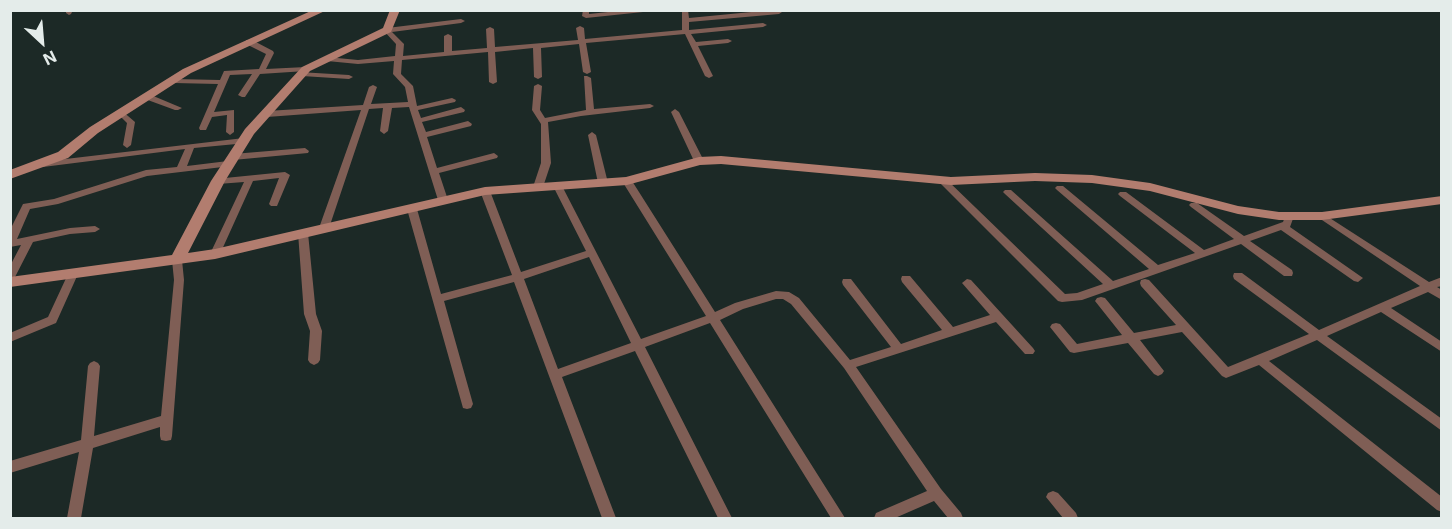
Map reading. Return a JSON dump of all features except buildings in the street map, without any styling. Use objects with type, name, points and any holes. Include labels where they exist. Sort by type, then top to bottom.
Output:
[{"type":"street","points":[[10,175],[63,155],[94,130],[196,66],[322,10]]},
{"type":"street","points":[[387,30],[395,10]]},
{"type":"street","points":[[586,10],[586,16],[659,10]]},
{"type":"street","points":[[685,10],[687,20],[684,22],[687,33],[709,76]]},
{"type":"street","points":[[687,20],[779,12]]},
{"type":"street","points":[[166,436],[179,280],[177,260],[218,181],[244,141],[304,71],[387,30],[461,21]]},
{"type":"street","points":[[327,59],[358,62],[763,25]]},
{"type":"street","points":[[622,26],[629,38]]},
{"type":"street","points":[[580,28],[590,112]]},
{"type":"street","points":[[490,29],[492,82]]},
{"type":"street","points":[[387,30],[399,40],[397,74],[409,86],[417,121],[443,200]]},
{"type":"street","points":[[448,36],[448,54]]},
{"type":"street","points":[[694,44],[728,41]]},
{"type":"street","points":[[242,95],[270,53],[249,42]]},
{"type":"street","points":[[537,46],[536,110],[543,121],[546,163],[538,187]]},
{"type":"street","points":[[203,128],[221,82],[227,73],[304,71],[349,76]]},
{"type":"street","points":[[174,81],[221,82]]},
{"type":"street","points":[[324,228],[373,87]]},
{"type":"street","points":[[148,97],[178,108]]},
{"type":"street","points":[[267,114],[413,106],[452,100]]},
{"type":"street","points":[[384,131],[388,106]]},
{"type":"street","points":[[543,121],[590,112],[650,106]]},
{"type":"street","points":[[417,121],[461,110]]},
{"type":"street","points":[[209,115],[231,112],[230,132]]},
{"type":"street","points":[[675,112],[699,161]]},
{"type":"street","points":[[121,113],[131,122],[127,145]]},
{"type":"street","points":[[422,136],[468,124]]},
{"type":"street","points":[[592,135],[603,183]]},
{"type":"street","points":[[43,164],[244,141]]},
{"type":"street","points":[[181,169],[190,146]]},
{"type":"street","points":[[10,244],[26,206],[55,202],[146,173],[305,151]]},
{"type":"street","points":[[434,172],[494,156]]},
{"type":"street","points":[[10,282],[215,254],[485,190],[627,181],[699,161],[720,160],[943,181],[1035,177],[1092,179],[1150,187],[1285,221],[1358,278]]},
{"type":"street","points":[[218,181],[285,175],[274,204]]},
{"type":"street","points":[[215,254],[250,178]]},
{"type":"street","points":[[627,181],[838,519]]},
{"type":"street","points":[[943,181],[1062,298],[1078,297],[1157,270],[1242,240],[1285,221],[1442,200]]},
{"type":"street","points":[[558,186],[725,519]]},
{"type":"street","points":[[1060,188],[1157,270]]},
{"type":"street","points":[[485,190],[609,519]]},
{"type":"street","points":[[1008,192],[1111,285]]},
{"type":"street","points":[[1123,194],[1203,254]]},
{"type":"street","points":[[1194,205],[1288,273]]},
{"type":"street","points":[[412,209],[467,404]]},
{"type":"street","points":[[1322,216],[1442,296]]},
{"type":"street","points":[[10,244],[95,229]]},
{"type":"street","points":[[303,233],[310,314],[316,331],[314,360]]},
{"type":"street","points":[[10,277],[29,240]]},
{"type":"street","points":[[438,299],[518,278],[591,253]]},
{"type":"street","points":[[10,338],[51,320],[73,274]]},
{"type":"street","points":[[1238,276],[1442,426]]},
{"type":"street","points":[[906,279],[951,333]]},
{"type":"street","points":[[1145,283],[1226,373],[1442,280]]},
{"type":"street","points":[[847,282],[899,349]]},
{"type":"street","points":[[967,283],[1029,351]]},
{"type":"street","points":[[555,375],[713,318],[739,306],[776,295],[785,295],[795,301],[848,365],[956,519]]},
{"type":"street","points":[[1101,301],[1158,371]]},
{"type":"street","points":[[1382,307],[1442,348]]},
{"type":"street","points":[[848,365],[998,317]]},
{"type":"street","points":[[1056,327],[1074,348],[1185,327]]},
{"type":"street","points":[[1260,360],[1442,506]]},
{"type":"street","points":[[74,519],[87,444],[94,366]]},
{"type":"street","points":[[10,467],[167,420]]},
{"type":"street","points":[[881,519],[936,493]]},
{"type":"street","points":[[1053,497],[1071,519]]}]
